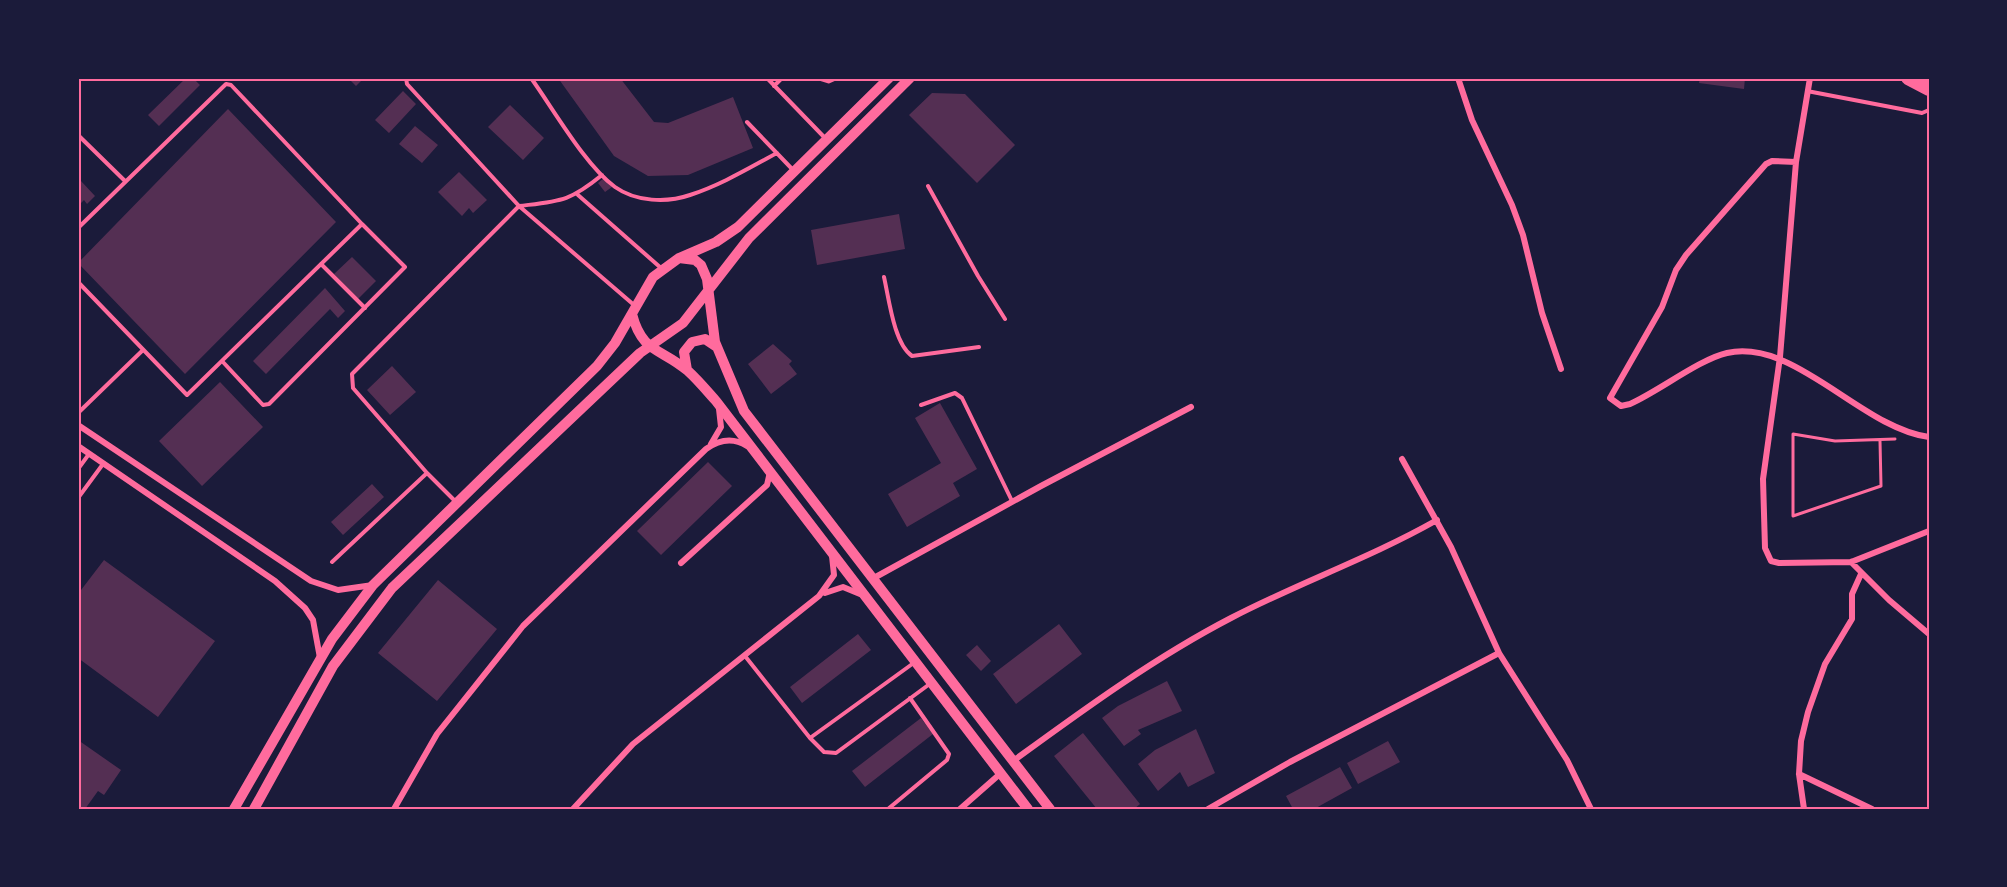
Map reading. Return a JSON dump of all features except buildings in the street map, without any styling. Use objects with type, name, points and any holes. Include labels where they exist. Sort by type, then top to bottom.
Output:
[{"type":"main road","points":[[1908,78],[1929,89]]},
{"type":"street","points":[[234,809],[321,659],[348,616],[373,585],[597,366],[645,288],[662,269],[679,258],[716,242],[738,227],[889,78]]},
{"type":"street","points":[[254,809],[333,666],[392,588],[555,432],[649,347],[683,323],[749,238],[910,78]]},
{"type":"street","points":[[1458,78],[1472,120],[1512,205],[1523,235],[1542,313],[1561,369]]},
{"type":"street","points":[[1810,78],[1796,162],[1780,357],[1763,479],[1767,555],[1771,561],[1779,563],[1851,562],[1929,531]]},
{"type":"street","points":[[1796,162],[1772,161],[1766,164],[1686,255],[1676,270],[1662,307],[1610,398],[1621,406],[1630,404],[1726,353],[1744,352],[1780,357],[1862,408],[1915,435],[1929,437]]},
{"type":"street","points":[[679,258],[695,260],[700,265],[709,287],[717,347],[744,411],[1050,809]]},
{"type":"street","points":[[633,310],[636,330],[649,347],[687,370],[716,401],[1028,809]]},
{"type":"street","points":[[687,370],[684,352],[692,342],[705,339],[717,347]]},
{"type":"street","points":[[706,449],[721,427],[716,401]]},
{"type":"street","points":[[872,579],[1191,407]]},
{"type":"street","points":[[78,425],[311,581],[338,590],[373,585]]},
{"type":"street","points":[[394,809],[437,735],[523,626],[706,449],[714,443],[730,439],[745,444],[754,451]]},
{"type":"street","points":[[82,450],[275,581],[305,608],[313,620],[321,659]]},
{"type":"street","points":[[1402,459],[1437,520],[1499,653],[1567,760],[1591,809]]},
{"type":"street","points":[[681,563],[767,485],[770,471]]},
{"type":"street","points":[[767,485],[781,485]]},
{"type":"street","points":[[1013,761],[1130,678],[1230,619],[1393,545],[1437,520]]},
{"type":"street","points":[[573,809],[633,744],[819,596],[834,575],[830,550]]},
{"type":"street","points":[[1851,562],[1861,574],[1929,634]]},
{"type":"street","points":[[1804,809],[1798,774],[1801,741],[1808,712],[1825,664],[1852,619],[1852,594],[1861,574]]},
{"type":"street","points":[[819,596],[843,587],[858,592],[870,602]]},
{"type":"street","points":[[1208,809],[1290,762],[1499,653]]},
{"type":"street","points":[[960,809],[1001,773]]},
{"type":"street","points":[[1798,774],[1872,809]]},
{"type":"lane","points":[[406,78],[407,84],[519,206],[633,310]]},
{"type":"lane","points":[[531,78],[602,175],[615,188],[630,195],[644,199],[673,199],[715,186],[777,153]]},
{"type":"lane","points":[[767,78],[826,140]]},
{"type":"lane","points":[[774,86],[782,78]]},
{"type":"lane","points":[[78,228],[226,84],[231,84],[405,267],[266,406],[222,361]]},
{"type":"lane","points":[[1807,91],[1922,113],[1929,110]]},
{"type":"lane","points":[[747,122],[795,171]]},
{"type":"lane","points":[[78,135],[125,180]]},
{"type":"lane","points":[[457,503],[427,473],[353,388],[352,374],[519,206],[557,202],[578,195],[602,175]]},
{"type":"lane","points":[[928,186],[978,276],[1005,319]]},
{"type":"lane","points":[[578,195],[662,269]]},
{"type":"lane","points":[[78,282],[188,395],[362,224]]},
{"type":"lane","points":[[321,264],[365,308]]},
{"type":"lane","points":[[884,278],[905,351],[912,356],[979,347]]},
{"type":"lane","points":[[78,413],[142,350]]},
{"type":"lane","points":[[921,405],[955,393],[962,398],[1012,502]]},
{"type":"lane","points":[[78,469],[82,450]]},
{"type":"lane","points":[[78,498],[103,464]]},
{"type":"lane","points":[[332,562],[427,473]]},
{"type":"lane","points":[[746,656],[810,738],[824,752],[836,753],[932,682]]},
{"type":"lane","points":[[810,738],[916,662]]},
{"type":"lane","points":[[888,809],[947,760],[949,754],[910,698]]},
{"type":"path","points":[[816,78],[829,82],[838,78]]},
{"type":"path","points":[[1793,434],[1835,441],[1880,441],[1881,486],[1793,516],[1793,434]]}]
